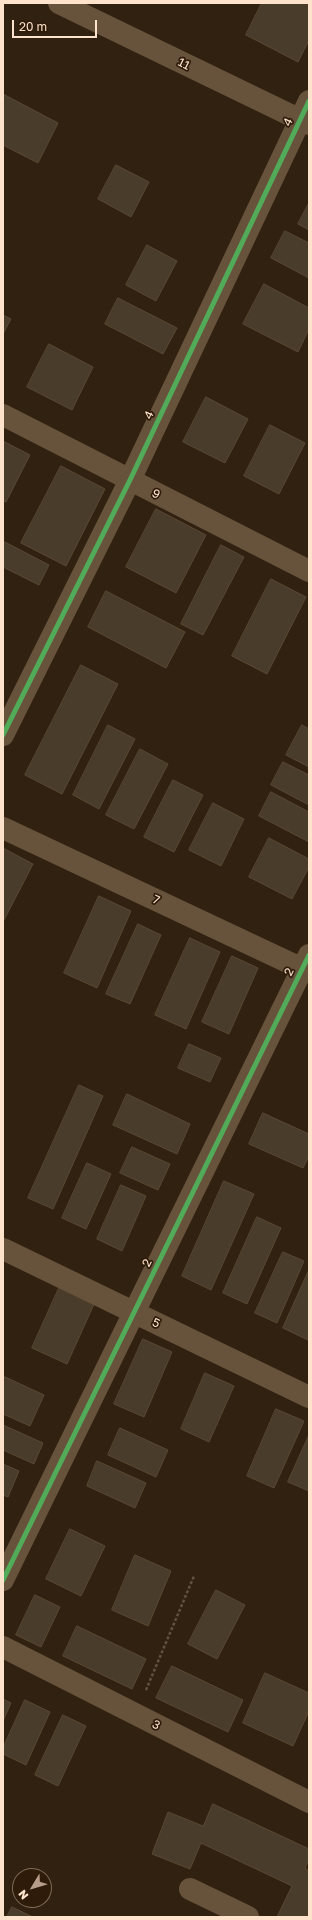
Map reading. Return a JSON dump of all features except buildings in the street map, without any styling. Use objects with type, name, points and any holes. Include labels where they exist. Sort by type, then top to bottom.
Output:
[{"type":"street","name":"11","points":[[60,3],[306,115]]},
{"type":"street","name":"4","points":[[3,735],[130,480],[306,115]]},
{"type":"street","name":"9","points":[[3,416],[309,571]]},
{"type":"street","name":"7","points":[[3,828],[307,965]]},
{"type":"street","name":"2","points":[[3,1580],[134,1312],[307,965]]},
{"type":"street","name":"5","points":[[3,1249],[309,1397]]},
{"type":"street","name":"3","points":[[3,1647],[309,1802]]},
{"type":"street","points":[[190,1889],[248,1917]]},
{"type":"path","points":[[136,1714],[194,1576]]},
{"type":"cycle path","points":[[3,735],[130,480],[309,101]]},
{"type":"cycle path","points":[[3,1580],[309,955]]}]
